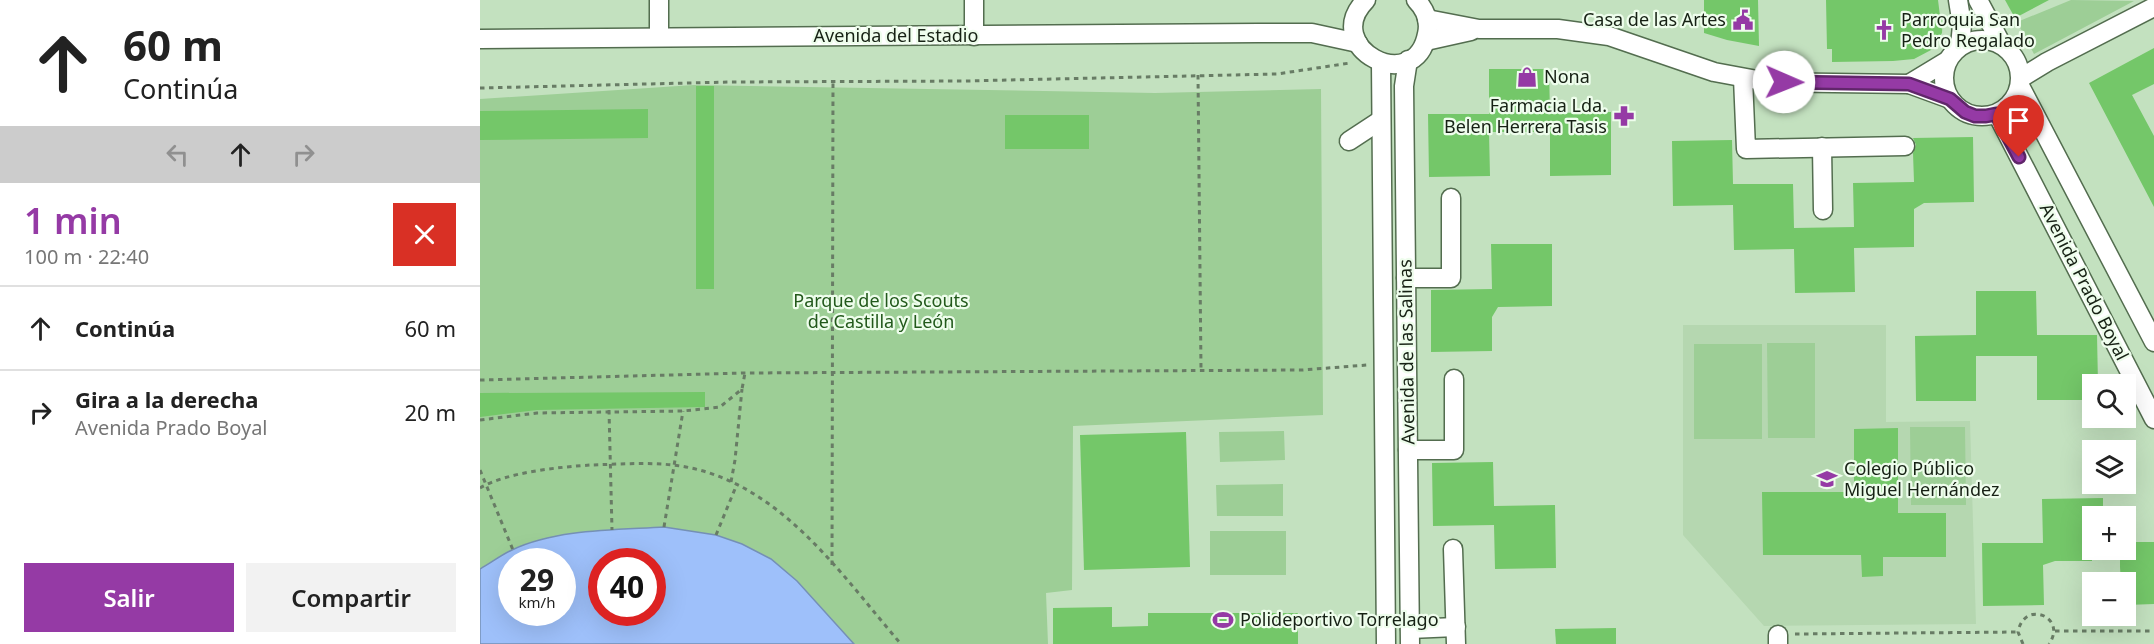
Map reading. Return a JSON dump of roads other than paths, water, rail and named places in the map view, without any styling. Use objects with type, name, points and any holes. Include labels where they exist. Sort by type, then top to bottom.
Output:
[{"type":"street","points":[[658,37],[659,0]]},
{"type":"street","points":[[974,0],[974,36]]},
{"type":"street","points":[[1958,0],[1962,25],[1960,46]]},
{"type":"street","points":[[1426,41],[1479,29],[1557,29],[1609,36],[1714,72],[1768,82],[1909,84],[1950,99],[1965,112],[1975,116],[1986,116],[1996,114],[2012,102],[2020,82],[2016,60],[2002,45],[1978,0]]},
{"type":"street","points":[[1356,8],[1358,43],[1363,52],[1381,63],[1390,64],[1408,60],[1416,55],[1426,41],[1425,7],[1479,29]]},
{"type":"street","points":[[2020,82],[2048,62],[2154,7]]},
{"type":"street","name":"Avenida del Estadio","points":[[1312,33],[1356,8]]},
{"type":"street","name":"Avenida del Estadio","points":[[480,39],[1312,33],[1358,43]]},
{"type":"street","points":[[1909,84],[1947,61],[1960,46],[1980,39],[1992,40],[2002,45]]},
{"type":"street","name":"Avenida de las Salinas","points":[[1408,60],[1404,86],[1410,636]]},
{"type":"street","points":[[2016,60],[2048,62]]},
{"type":"street","points":[[1947,61],[1944,74],[1945,87],[1950,99]]},
{"type":"street","name":"Avenida de las Salinas","points":[[1381,63],[1386,644]]},
{"type":"street","points":[[1743,78],[1746,149],[1905,146]]},
{"type":"street","name":"Avenida Prado Boyal","points":[[2020,82],[2154,342]]},
{"type":"street","name":"Avenida Prado Boyal","points":[[1996,114],[2154,419]]},
{"type":"street","points":[[1349,141],[1381,120]]},
{"type":"street","points":[[1822,147],[1823,210]]},
{"type":"street","points":[[1406,278],[1451,278],[1452,198]]},
{"type":"street","points":[[1408,450],[1454,450],[1454,379]]},
{"type":"street","points":[[1410,636],[1456,636],[1454,549]]},
{"type":"water","points":[[664,527],[716,535],[742,544],[771,559],[797,581],[854,644],[480,644],[480,569],[498,558],[498,626],[576,626],[576,548],[517,548],[548,538],[586,532]]},
{"type":"place","name":"Casa de las Artes","points":[[1743,20]]},
{"type":"place","name":"Parroquia San Pedro Regalado","points":[[1884,30]]},
{"type":"place","name":"Nona","points":[[1527,77]]},
{"type":"place","name":"Farmacia Lda. Belen Herrera Tasis","points":[[1624,116]]},
{"type":"place","name":"Colegio Público Miguel Hernández","points":[[1827,479]]},
{"type":"place","name":"Polideportivo Torrelago","points":[[1223,620]]},
{"type":"park label","name":"Parque de los Scouts de Castilla y León","points":[[881,311]]}]
